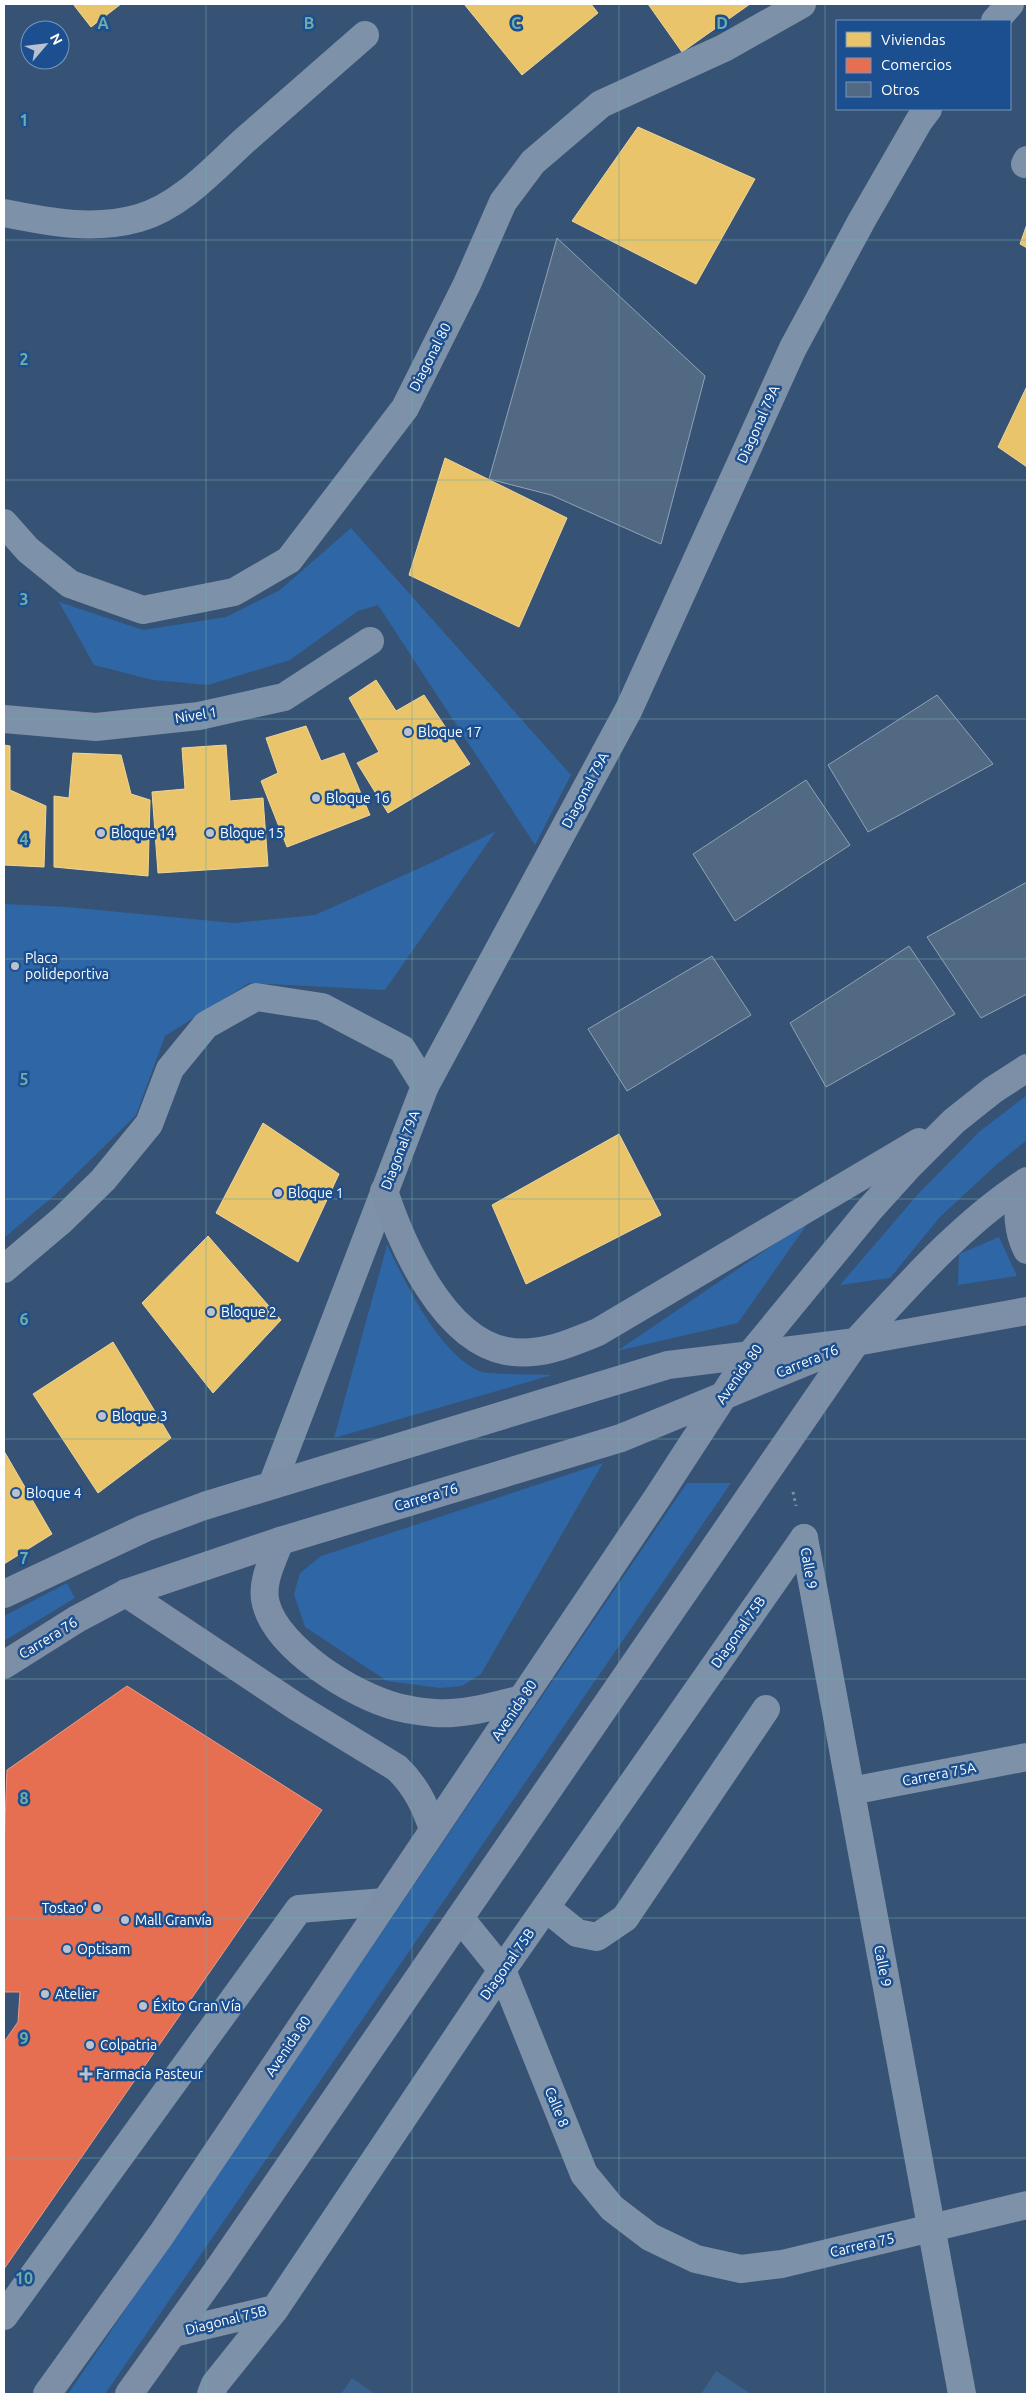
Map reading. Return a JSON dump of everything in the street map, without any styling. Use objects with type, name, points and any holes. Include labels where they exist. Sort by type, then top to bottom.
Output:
[{"type":"main road","name":"Avenida 80","points":[[47,2394],[160,2235],[522,1699],[750,1355],[870,1209],[954,1121],[993,1090],[1027,1068]]},
{"type":"main road","points":[[384,1191],[408,1252],[441,1306],[464,1329],[485,1344],[506,1351],[536,1351],[560,1348],[598,1332],[954,1121]]},
{"type":"main road","points":[[1024,1183],[1018,1210],[1019,1235],[1027,1250]]},
{"type":"main road","points":[[129,2394],[460,1918],[856,1342],[930,1262],[972,1222],[1024,1183]]},
{"type":"main road","name":"Carrera 76","points":[[4,1594],[144,1528],[204,1506],[668,1365],[856,1342],[1027,1311]]},
{"type":"main road","name":"Carrera 76","points":[[4,1666],[77,1619],[126,1593],[280,1541],[621,1438],[856,1342]]},
{"type":"main road","points":[[280,1541],[266,1578],[266,1603],[276,1626],[297,1650],[328,1673],[367,1696],[397,1707],[437,1713],[472,1711],[522,1699]]},
{"type":"main road","points":[[126,1593],[297,1707],[398,1768],[417,1793],[433,1829]]},
{"type":"street","name":"Diagonal 80","points":[[4,522],[28,550],[70,584],[143,610],[234,592],[289,560],[405,408],[467,284],[503,202],[533,162],[601,104],[724,48],[802,4]]},
{"type":"street","points":[[996,20],[1010,4]]},
{"type":"street","points":[[4,214],[60,224],[89,226],[139,218],[160,210],[207,175],[365,35]]},
{"type":"street","name":"Diagonal 79A","points":[[272,1485],[424,1086],[629,709],[793,348],[862,220],[927,110]]},
{"type":"street","name":"Nivel 1","points":[[4,718],[96,727],[199,716],[284,697],[370,641]]},
{"type":"street","points":[[4,1270],[62,1220],[103,1180],[144,1131],[149,1124],[170,1069],[206,1025],[256,997],[322,1007],[402,1049],[424,1086]]},
{"type":"street","name":"Calle 9","points":[[804,1538],[962,2394]]},
{"type":"street","name":"Diagonal 75B","points":[[173,2333],[275,2308],[502,1970],[804,1538]]},
{"type":"street","points":[[546,1908],[577,1932],[597,1937],[624,1918],[766,1708]]},
{"type":"street","name":"Carrera 75A","points":[[850,1791],[1027,1757]]},
{"type":"street","points":[[4,2316],[299,1909],[385,1902]]},
{"type":"street","name":"Calle 8","points":[[460,1918],[502,1970],[584,2174],[612,2208],[627,2220],[650,2237],[696,2259]]},
{"type":"street","name":"Carrera 75","points":[[696,2259],[741,2269],[765,2266],[1027,2205]]},
{"type":"street","points":[[211,2394],[215,2384],[275,2308]]},
{"type":"shaded area","points":[[351,528],[571,775],[535,845],[378,605],[358,611],[290,660],[208,685],[153,680],[94,665],[59,602],[143,630],[226,617],[280,590]]},
{"type":"shaded area","points":[[496,831],[385,990],[249,983],[165,1036],[136,1115],[56,1194],[4,1238],[4,904],[67,907],[234,923],[315,915],[433,862]]},
{"type":"shaded area","points":[[1027,1095],[1027,1140],[996,1165],[940,1217],[890,1278],[840,1285],[918,1194],[979,1132]]},
{"type":"shaded area","points":[[810,1220],[738,1323],[617,1351]]},
{"type":"shaded area","points":[[999,1237],[1017,1276],[958,1285],[959,1254]]},
{"type":"shaded area","points":[[387,1245],[425,1315],[437,1333],[464,1361],[479,1371],[484,1372],[552,1375],[334,1438]]},
{"type":"shaded area","points":[[603,1463],[481,1674],[462,1686],[440,1688],[387,1681],[305,1627],[294,1594],[300,1573],[321,1556]]},
{"type":"shaded area","points":[[687,1483],[731,1483],[105,2394],[68,2394]]},
{"type":"shaded area","points":[[67,1583],[75,1598],[4,1641],[4,1616]]},
{"type":"shaded area","points":[[716,2371],[751,2394],[701,2394]]},
{"type":"shaded area","points":[[352,2378],[375,2394],[341,2394]]},
{"type":"building: Viviendas","points":[[73,4],[121,4],[91,27]]},
{"type":"building: Viviendas","points":[[464,4],[591,4],[598,13],[522,75]]},
{"type":"building: Viviendas","points":[[648,4],[750,4],[682,52]]},
{"type":"building: Viviendas","points":[[638,127],[755,179],[696,284],[572,221]]},
{"type":"building: Viviendas","points":[[1027,224],[1027,248],[1020,244]]},
{"type":"building: Viviendas","points":[[1027,386],[1027,467],[998,447]]},
{"type":"building: Viviendas","points":[[445,458],[567,518],[519,627],[409,575]]},
{"type":"building: Viviendas","name":"Bloque 17","points":[[376,680],[396,711],[424,695],[470,764],[388,813],[357,763],[379,752],[349,698]]},
{"type":"building: Viviendas","name":"Bloque 16","points":[[306,726],[321,761],[344,753],[370,815],[287,847],[261,781],[278,773],[266,738]]},
{"type":"building: Viviendas","points":[[4,745],[10,746],[10,790],[46,806],[44,867],[4,865]]},
{"type":"building: Viviendas","name":"Bloque 15","points":[[226,745],[230,801],[263,798],[268,866],[158,873],[152,792],[185,789],[182,748]]},
{"type":"building: Viviendas","name":"Bloque 14","points":[[73,753],[121,755],[131,794],[150,800],[148,876],[54,867],[54,796],[69,798]]},
{"type":"building: Viviendas","name":"Bloque 1","points":[[263,1123],[339,1174],[298,1262],[216,1213]]},
{"type":"building: Viviendas","points":[[619,1134],[661,1215],[526,1284],[492,1205]]},
{"type":"building: Viviendas","name":"Bloque 2","points":[[208,1236],[281,1320],[213,1393],[142,1303]]},
{"type":"building: Viviendas","name":"Bloque 3","points":[[113,1342],[171,1438],[98,1493],[33,1394]]},
{"type":"building: Viviendas","name":"Bloque 4","points":[[4,1451],[52,1534],[4,1564]]},
{"type":"building: Comercios","name":"Mall Granvía","points":[[127,1686],[322,1810],[4,2269],[4,2042],[18,2022],[20,1992],[4,1992],[4,1849],[7,1770]]},
{"type":"building: Otros","points":[[557,238],[705,376],[661,544],[551,495],[489,479]]},
{"type":"building: Otros","points":[[937,695],[993,764],[868,832],[828,765]]},
{"type":"building: Otros","points":[[806,780],[850,845],[735,921],[693,854]]},
{"type":"building: Otros","points":[[1027,882],[1027,994],[981,1018],[927,937]]},
{"type":"building: Otros","points":[[909,946],[955,1014],[826,1087],[790,1023]]},
{"type":"building: Otros","points":[[712,956],[751,1015],[627,1091],[588,1029]]},
{"type":"place","name":"Bloque 17","points":[[408,732]]},
{"type":"place","name":"Bloque 16","points":[[316,798]]},
{"type":"place","name":"Bloque 14","points":[[101,833]]},
{"type":"place","name":"Bloque 15","points":[[210,833]]},
{"type":"place","name":"Placa polideportiva","points":[[15,966]]},
{"type":"place","name":"Bloque 1","points":[[278,1193]]},
{"type":"place","name":"Bloque 2","points":[[211,1312]]},
{"type":"place","name":"Bloque 3","points":[[102,1416]]},
{"type":"place","name":"Bloque 4","points":[[16,1493]]},
{"type":"place","name":"Tostao'","points":[[97,1908]]},
{"type":"place","name":"Mall Granvía","points":[[125,1920]]},
{"type":"place","name":"Optisam","points":[[67,1949]]},
{"type":"place","name":"Atelier","points":[[45,1994]]},
{"type":"place","name":"Éxito Gran Vía","points":[[143,2006]]},
{"type":"place","name":"Colpatria","points":[[90,2045]]},
{"type":"place","name":"Farmacia Pasteur","points":[[86,2074]]}]
